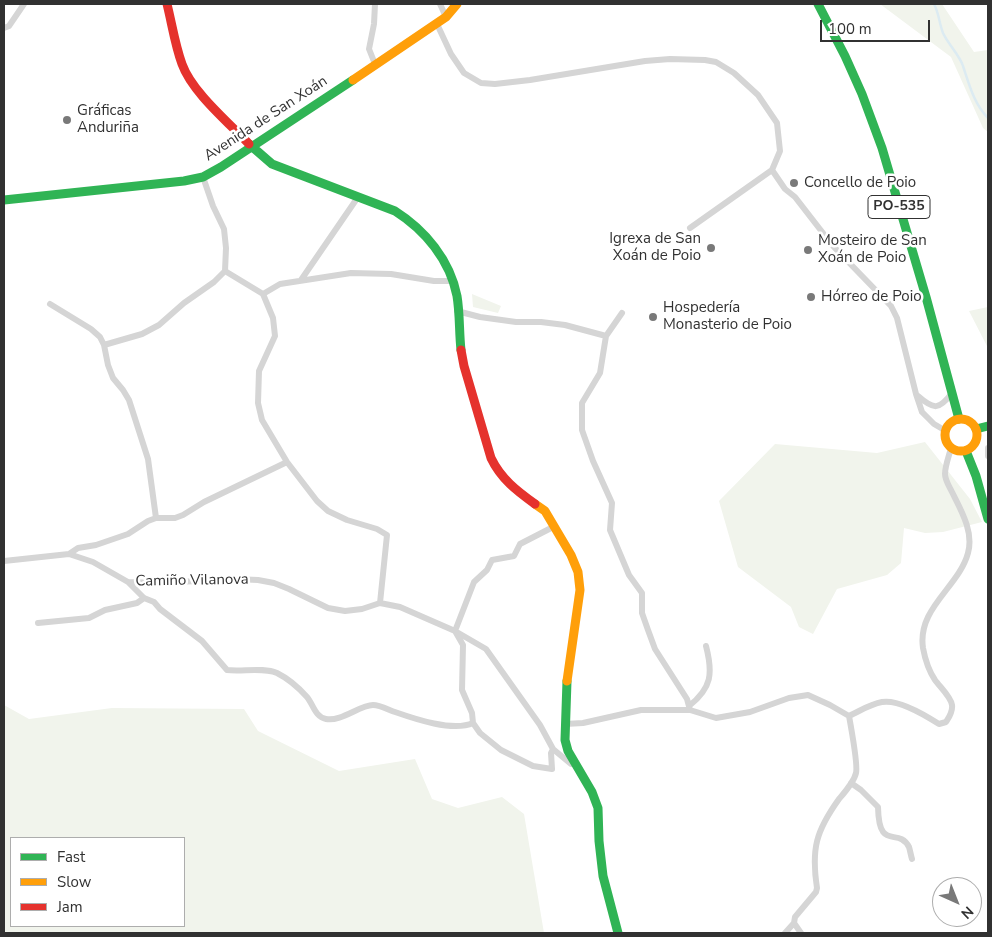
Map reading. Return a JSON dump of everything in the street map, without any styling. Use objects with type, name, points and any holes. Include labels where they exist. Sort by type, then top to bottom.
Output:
[{"type":"main road","points":[[167,4],[182,65],[195,86],[209,103],[252,147],[272,164],[395,211],[412,222],[438,251],[446,265],[457,297],[464,366],[491,458],[502,477],[544,511],[555,526],[578,572],[580,590],[566,685],[565,740],[568,751],[592,792],[598,808],[603,876],[618,933]]},
{"type":"main road","name":"Avenida de San Xoán","points":[[4,200],[184,181],[203,177],[252,147],[437,24],[457,4]]},
{"type":"main road","name":"PO-535","points":[[818,4],[855,79],[882,148],[959,419]]},
{"type":"main road","points":[[959,419],[968,420],[976,429],[977,439],[971,448],[966,451],[951,448],[946,440],[946,431],[951,423],[959,419]]},
{"type":"main road","points":[[976,429],[988,426]]},
{"type":"main road","points":[[966,451],[976,476],[988,519]]},
{"type":"street","points":[[4,28],[9,26],[24,4]]},
{"type":"street","points":[[375,4],[374,24],[369,49],[375,64]]},
{"type":"street","points":[[440,4],[446,17]]},
{"type":"street","points":[[437,24],[451,54],[464,73],[480,83],[530,80],[645,61],[705,60],[716,62],[734,73],[758,95],[777,124],[780,151],[772,170],[690,228]]},
{"type":"street","points":[[772,170],[833,246],[885,300],[894,312],[922,412],[928,419],[946,431]]},
{"type":"street","points":[[104,345],[142,334],[159,325],[184,303],[214,282],[225,271],[226,248],[224,229],[213,206],[203,177]]},
{"type":"street","points":[[301,280],[358,197]]},
{"type":"street","points":[[225,271],[262,294],[273,318],[275,336],[259,370],[258,403],[262,420],[287,462],[328,511],[387,535],[380,603],[400,608],[456,631],[486,649],[540,725],[553,748],[571,764],[576,764]]},
{"type":"street","points":[[262,294],[280,284],[351,273],[391,274],[434,281],[453,281]]},
{"type":"street","points":[[50,304],[92,329],[100,337],[104,345],[113,378],[129,400],[148,459],[156,518]]},
{"type":"street","points":[[458,311],[480,317],[516,322],[541,322],[565,325],[606,336]]},
{"type":"street","points":[[622,314],[606,336],[600,373],[582,402],[582,430],[593,461],[612,502],[610,530],[629,575],[642,593],[642,613],[655,649],[687,699],[689,708]]},
{"type":"street","points":[[916,394],[930,406],[935,407],[945,402],[952,393]]},
{"type":"street","points":[[850,716],[867,707],[884,702],[900,704],[939,724],[946,722],[952,712],[952,703],[934,678],[926,662],[923,647],[923,634],[928,616],[960,570],[968,553],[970,537],[964,516],[945,474],[951,448]]},
{"type":"street","points":[[988,448],[988,456]]},
{"type":"street","points":[[69,554],[78,548],[96,545],[128,534],[140,525],[156,518],[175,518],[183,515],[204,502],[287,462]]},
{"type":"street","points":[[553,748],[551,753],[552,769],[533,766],[489,742],[473,723],[470,707],[462,690],[463,645],[456,631],[474,582],[487,570],[492,560],[514,556],[520,544],[555,526]]},
{"type":"street","name":"Camiño Vilanova","points":[[4,561],[69,554],[94,562],[128,582],[258,580],[274,583],[289,589],[328,608],[345,611],[362,609],[380,603]]},
{"type":"street","points":[[128,582],[144,598],[154,602],[160,609],[202,641],[227,670],[269,671],[277,674],[292,683],[306,696],[317,714],[324,719],[333,720],[373,705],[413,719],[440,724],[465,726],[473,723]]},
{"type":"street","points":[[38,623],[89,618],[105,610],[137,603],[144,598]]},
{"type":"street","points":[[689,708],[706,688],[710,675],[711,665],[706,646]]},
{"type":"street","points":[[565,724],[583,723],[641,710],[689,708],[716,718],[750,712],[789,698],[808,695],[850,716]]},
{"type":"street","points":[[785,933],[794,923],[795,916],[816,892],[814,855],[818,836],[824,819],[857,773],[850,716]]},
{"type":"street","points":[[851,783],[878,807],[878,822],[883,833],[904,842],[909,847],[912,859]]},
{"type":"street","points":[[794,923],[801,933]]},
{"type":"shaded area","points":[[880,4],[942,4],[974,52],[988,50],[988,132],[983,128],[951,57]]},
{"type":"shaded area","points":[[472,294],[501,306],[498,313],[473,307]]},
{"type":"shaded area","points":[[988,307],[988,348],[969,311]]},
{"type":"shaded area","points":[[925,442],[970,499],[982,522],[943,532],[925,533],[904,528],[901,563],[887,575],[837,589],[813,634],[799,627],[791,607],[738,567],[719,501],[775,444],[877,453]]},
{"type":"shaded area","points":[[4,705],[29,719],[112,708],[244,709],[258,731],[339,771],[415,759],[432,799],[458,808],[502,797],[524,814],[544,933],[4,933]]},
{"type":"waterway","points":[[934,4],[943,33],[957,54],[976,100],[988,118]]},
{"type":"traffic: fast","points":[[818,4],[862,94],[882,148],[926,297],[959,419]]},
{"type":"traffic: fast","points":[[4,200],[184,181],[203,177],[353,80]]},
{"type":"traffic: fast","points":[[249,144],[272,164],[395,211],[416,227],[435,247],[449,270],[454,283],[458,303],[461,350]]},
{"type":"traffic: fast","points":[[976,429],[988,426]]},
{"type":"traffic: fast","points":[[966,451],[976,476],[988,519]]},
{"type":"traffic: fast","points":[[567,681],[565,740],[568,751],[592,792],[598,808],[603,876],[618,933]]},
{"type":"traffic: slow","points":[[353,80],[446,17],[457,4]]},
{"type":"traffic: slow","points":[[961,419],[967,420],[972,424],[976,429],[977,435],[976,441],[972,446],[967,450],[961,451],[955,450],[950,446],[946,441],[945,435],[946,429],[950,424],[955,420],[961,419]]},
{"type":"traffic: slow","points":[[535,504],[545,511],[571,555],[578,572],[580,590],[567,681]]},
{"type":"traffic: jam","points":[[167,4],[177,49],[187,75],[202,96],[249,144]]},
{"type":"traffic: jam","points":[[461,350],[491,458],[505,478],[535,504]]},
{"type":"place","name":"Gráficas Anduriña","points":[[67,120]]},
{"type":"place","name":"Concello de Poio","points":[[794,183]]},
{"type":"place","name":"Igrexa de San Xoán de Poio","points":[[711,248]]},
{"type":"place","name":"Mosteiro de San Xoán de Poio","points":[[808,250]]},
{"type":"place","name":"Hórreo de Poio","points":[[811,297]]},
{"type":"place","name":"Hospedería Monasterio de Poio","points":[[653,317]]}]
